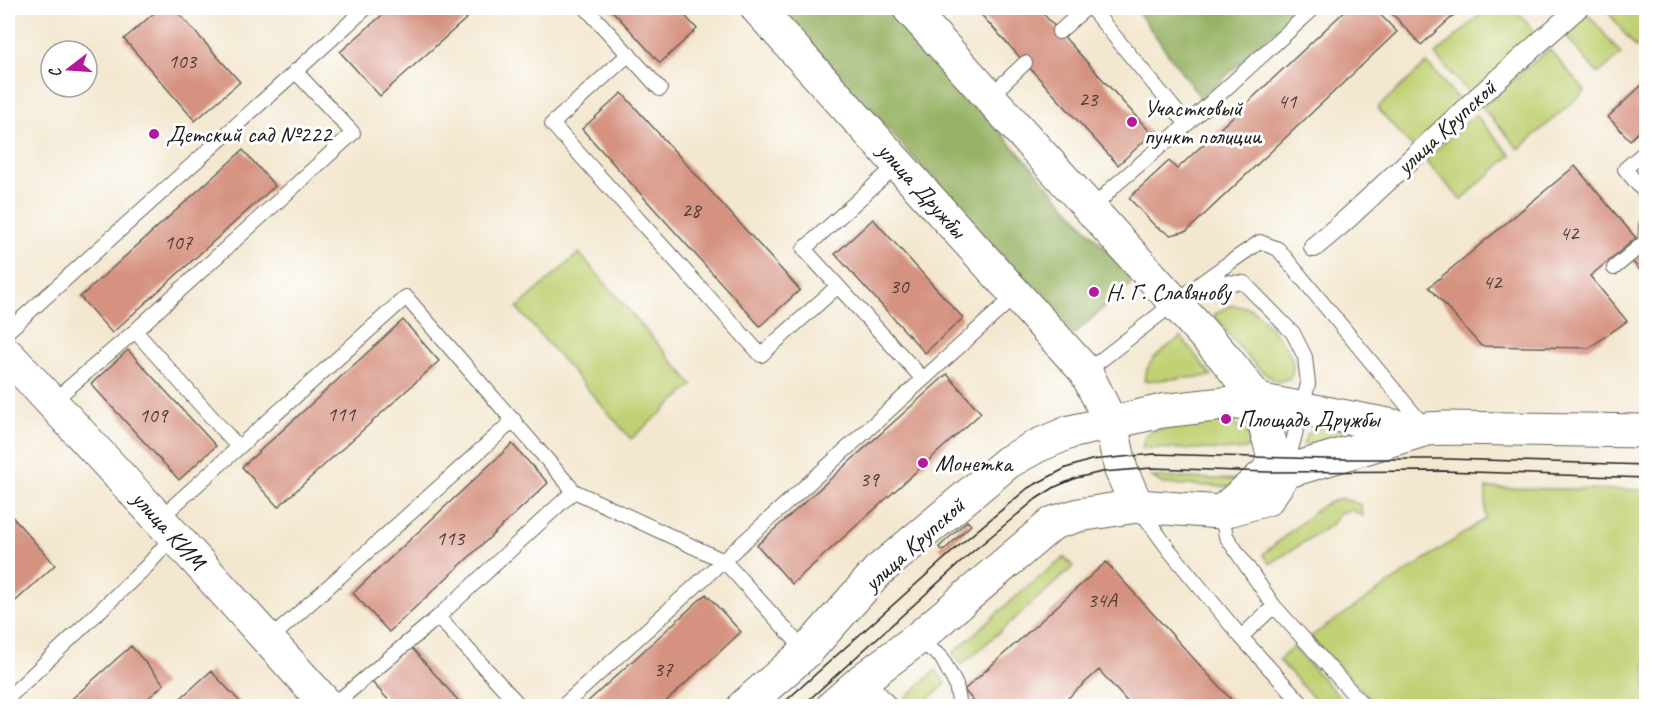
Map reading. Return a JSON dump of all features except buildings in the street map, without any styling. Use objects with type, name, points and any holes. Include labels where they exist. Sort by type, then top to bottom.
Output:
[{"type":"main road","name":"улица Дружбы","points":[[757,8],[1086,372]]},
{"type":"main road","points":[[909,8],[1225,358],[1258,400],[1274,457],[1268,472],[1221,512]]},
{"type":"main road","name":"улица КИМ","points":[[8,355],[330,706]]},
{"type":"main road","points":[[1086,372],[1111,423],[1121,470],[1137,506]]},
{"type":"main road","points":[[1070,432],[1084,411],[1091,395],[1086,372]]},
{"type":"main road","name":"улица Крупской","points":[[744,706],[806,652],[878,571],[1008,462],[1037,446],[1070,432],[1162,411],[1258,400],[1301,408]]},
{"type":"main road","points":[[1301,408],[1423,430],[1647,431]]},
{"type":"main road","points":[[833,706],[861,681],[917,639],[1053,524],[1079,515],[1137,506],[1221,512],[1267,499],[1285,472],[1423,430]]},
{"type":"street","name":"улица Крупской","points":[[1314,247],[1578,8]]},
{"type":"street","points":[[861,681],[883,706]]},
{"type":"lane","points":[[8,332],[366,8]]},
{"type":"lane","points":[[586,8],[660,89]]},
{"type":"lane","points":[[1059,32],[1086,8]]},
{"type":"lane","points":[[1091,8],[1187,124]]},
{"type":"lane","points":[[1091,210],[1113,187],[1187,124],[1314,8]]},
{"type":"lane","points":[[629,54],[552,124],[761,355],[838,286]]},
{"type":"lane","points":[[989,97],[1025,63]]},
{"type":"lane","points":[[52,402],[357,138],[295,71]]},
{"type":"lane","points":[[1647,151],[1625,170],[1647,194]]},
{"type":"lane","points":[[898,164],[804,249],[923,380]]},
{"type":"lane","points":[[1614,268],[1645,242],[1647,225]]},
{"type":"lane","points":[[1086,372],[1226,264],[1260,242],[1278,249],[1423,430]]},
{"type":"lane","points":[[1174,303],[1206,287],[1222,282],[1244,283],[1293,333],[1305,357],[1308,384],[1285,472]]},
{"type":"lane","points":[[563,706],[1016,295]]},
{"type":"lane","points":[[8,698],[148,565],[166,527],[238,447],[406,297],[574,491],[724,561],[806,652]]},
{"type":"lane","points":[[135,331],[238,447]]},
{"type":"lane","points":[[269,640],[514,420]]},
{"type":"lane","points":[[330,706],[438,617],[574,491]]},
{"type":"lane","points":[[1137,506],[1170,551],[1304,706]]},
{"type":"lane","points":[[1221,512],[1226,536],[1274,606],[1364,706]]},
{"type":"lane","points":[[1242,637],[1274,606]]},
{"type":"lane","points":[[438,617],[520,706]]},
{"type":"lane","points":[[917,639],[941,657],[956,685],[960,706]]},
{"type":"green space","points":[[779,8],[889,8],[1134,281],[1073,335]]},
{"type":"green space","points":[[1135,8],[1300,8],[1201,99]]},
{"type":"green space","points":[[1488,8],[1514,8],[1537,34],[1470,94],[1435,55]]},
{"type":"green space","points":[[1605,8],[1646,8],[1646,39],[1636,48]]},
{"type":"green space","points":[[1588,14],[1621,54],[1598,74],[1564,34]]},
{"type":"green space","points":[[1549,49],[1585,91],[1519,149],[1482,107]]},
{"type":"green space","points":[[1427,63],[1462,104],[1413,148],[1377,108]]},
{"type":"green space","points":[[1475,115],[1511,155],[1461,200],[1425,160]]},
{"type":"green space","points":[[579,253],[693,385],[631,439],[517,308]]},
{"type":"green space","points":[[1228,306],[1248,308],[1267,324],[1291,356],[1293,367],[1290,378],[1278,382],[1260,370],[1243,352],[1214,315]]},
{"type":"green space","points":[[1181,337],[1212,376],[1144,381],[1152,360]]},
{"type":"green space","points":[[1221,420],[1235,424],[1248,433],[1250,447],[1241,450],[1142,448],[1145,435],[1155,430]]},
{"type":"green space","points":[[1319,426],[1359,431],[1314,445],[1303,444],[1308,434]]},
{"type":"green space","points":[[1152,477],[1244,480],[1232,487],[1163,484]]},
{"type":"green space","points":[[1486,488],[1646,490],[1646,706],[1378,706],[1310,637],[1485,519]]},
{"type":"green space","points":[[1341,498],[1361,505],[1363,516],[1352,510],[1340,513],[1331,525],[1270,564],[1263,554],[1323,505]]},
{"type":"green space","points":[[1065,557],[1073,567],[962,665],[953,653],[1022,591]]},
{"type":"green space","points":[[1293,647],[1348,706],[1321,706],[1279,660]]},
{"type":"green space","points":[[936,670],[946,684],[920,706],[897,706]]},
{"type":"tram line","points":[[780,706],[962,543],[1028,488],[1066,468],[1091,460],[1154,454],[1646,465]]},
{"type":"tram line","points":[[802,706],[971,553],[1036,499],[1076,478],[1102,472],[1152,468],[1268,472],[1443,471],[1646,478]]},
{"type":"place","name":"Участковый пункт полиции","points":[[1132,122]]},
{"type":"place","name":"Детский сад №222","points":[[154,134]]},
{"type":"place","name":"Н. Г. Славянову","points":[[1094,292]]},
{"type":"place","name":"Площадь Дружбы","points":[[1226,419]]},
{"type":"place","name":"Монетка","points":[[923,463]]}]
